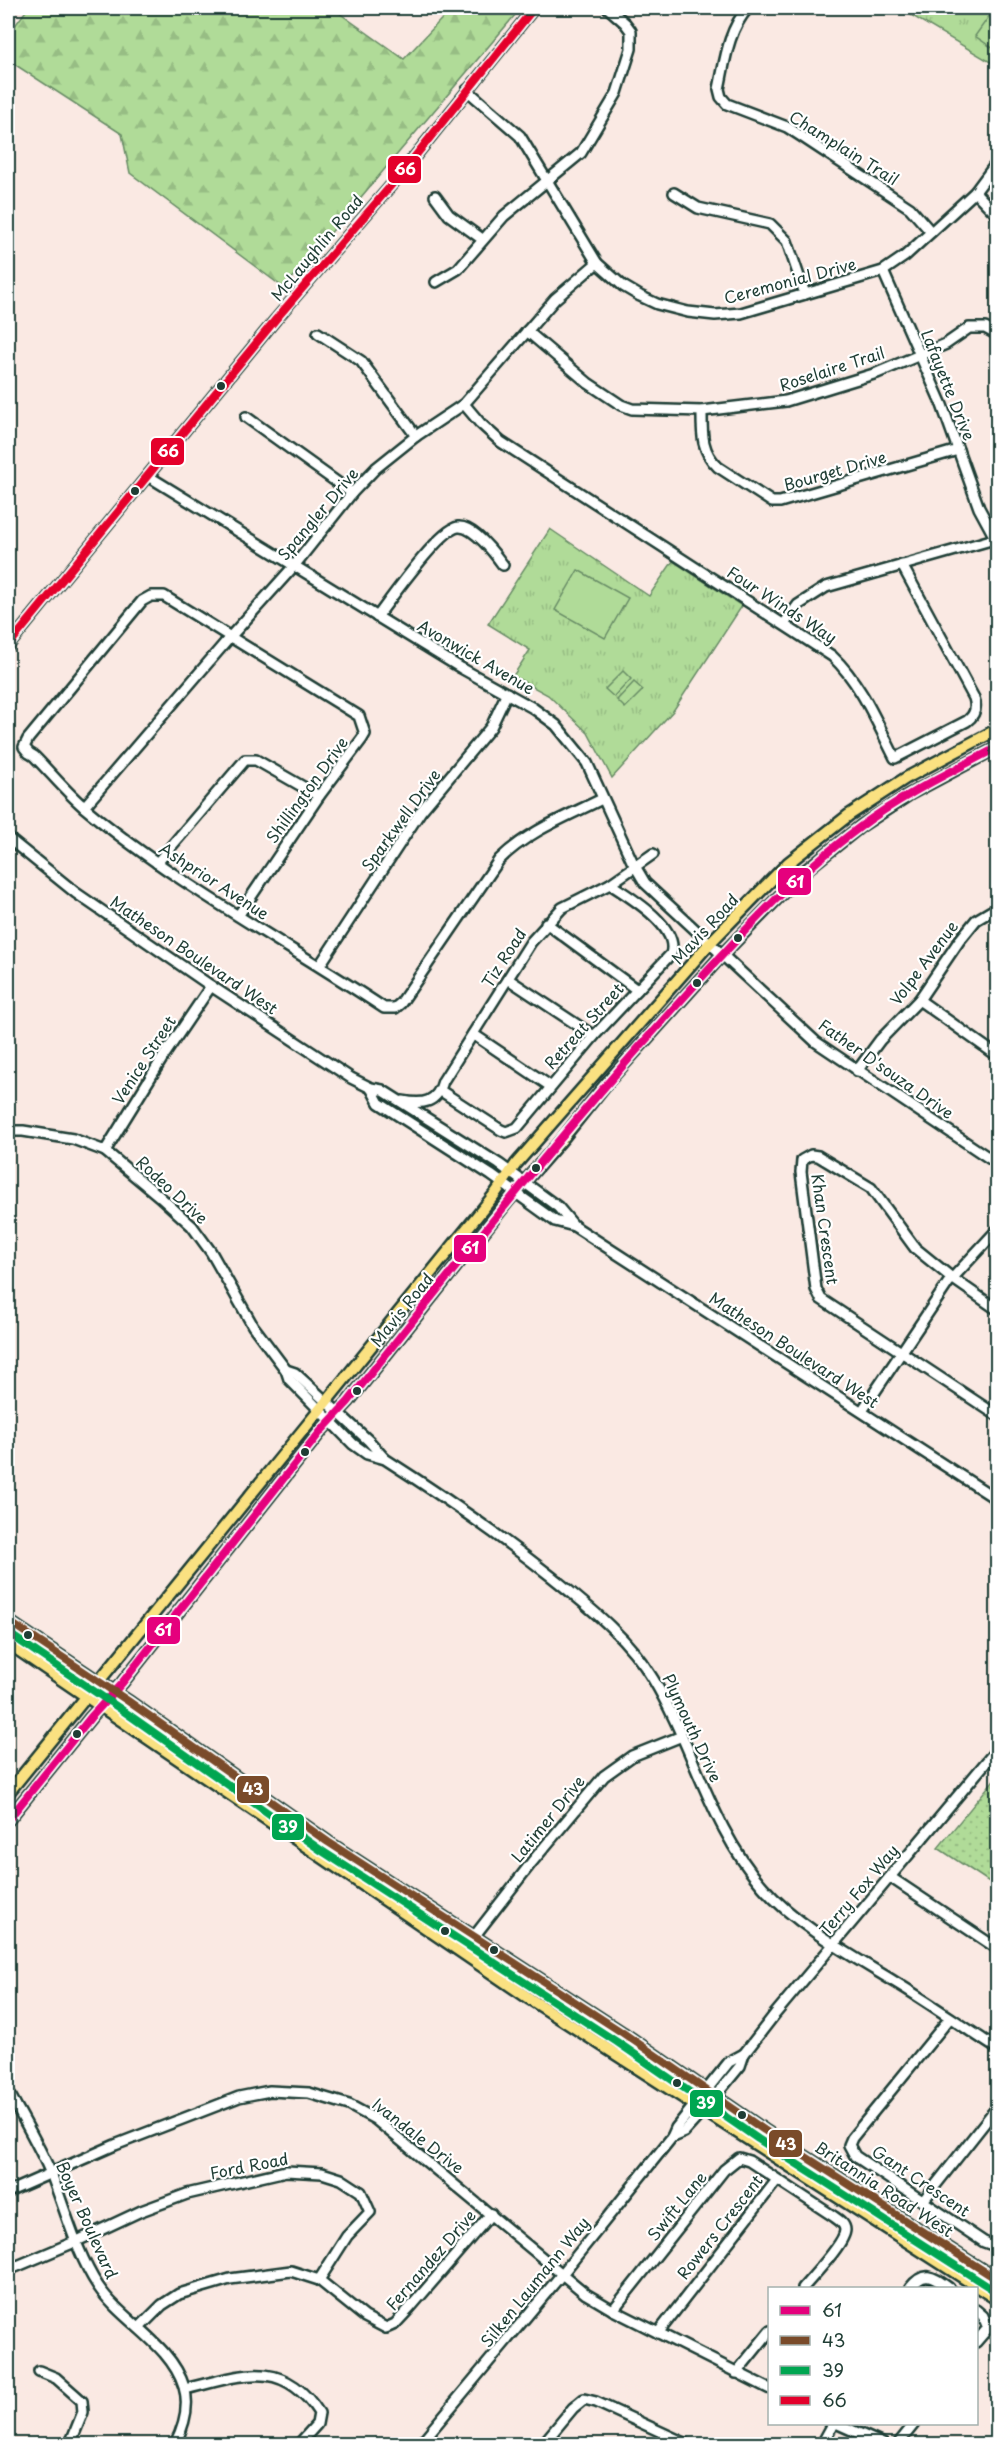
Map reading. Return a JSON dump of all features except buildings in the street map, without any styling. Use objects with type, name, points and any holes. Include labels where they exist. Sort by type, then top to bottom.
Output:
[{"type":"main road","name":"Mavis Road","points":[[8,1793],[549,1124],[709,944],[788,863],[849,815],[906,778],[998,729]]},
{"type":"main road","name":"Mavis Road","points":[[8,1820],[225,1555],[515,1193],[606,1084],[722,955],[801,874],[861,826],[910,794],[998,747]]},
{"type":"main road","points":[[212,1542],[225,1555]]},
{"type":"main road","name":"Britannia Road West","points":[[8,1620],[328,1842],[998,2280]]},
{"type":"main road","name":"Britannia Road West","points":[[8,1643],[462,1952],[978,2287]]},
{"type":"main road","name":"Britannia Road West","points":[[978,2287],[998,2300]]},
{"type":"street","name":"McLaughlin Road","points":[[8,646],[276,320],[400,175],[534,8]]},
{"type":"street","points":[[436,282],[458,269],[504,216],[546,180],[572,163],[581,153],[617,93],[633,40],[626,23],[608,8]]},
{"type":"street","name":"Champlain Trail","points":[[748,8],[739,18],[732,34],[719,89],[721,97],[727,104],[787,127],[801,136],[910,208],[931,232]]},
{"type":"street","name":"Ceremonial Drive","points":[[467,90],[520,136],[597,263],[623,286],[640,296],[657,304],[688,312],[715,315],[741,313],[883,271],[905,256],[975,192],[998,161]]},
{"type":"street","points":[[975,192],[998,216]]},
{"type":"street","points":[[674,193],[698,208],[770,224],[787,241],[805,294]]},
{"type":"street","points":[[435,196],[450,215],[482,239]]},
{"type":"street","name":"Spangler Drive","points":[[84,807],[294,566],[352,493],[375,468],[416,436],[464,404],[555,299],[597,263]]},
{"type":"street","name":"Lafayette Drive","points":[[883,271],[942,405],[979,508],[997,540]]},
{"type":"street","name":"Roselaire Trail","points":[[527,331],[588,383],[621,405],[632,409],[702,411],[786,401],[877,373],[946,344],[969,328],[985,328],[998,335]]},
{"type":"street","points":[[318,333],[361,361],[416,436]]},
{"type":"street","name":"Four Winds Way","points":[[464,404],[480,423],[501,441],[820,647],[842,665],[858,688],[895,758],[967,721],[973,715],[976,706],[974,698],[902,565]]},
{"type":"street","name":"Bourget Drive","points":[[702,411],[702,440],[711,460],[772,502],[780,502],[958,450]]},
{"type":"street","points":[[246,417],[352,493]]},
{"type":"street","name":"Avonwick Avenue","points":[[148,476],[461,668],[533,708],[556,725],[587,763],[602,799],[645,882],[709,944]]},
{"type":"street","points":[[377,617],[431,549],[450,531],[458,527],[488,543],[503,565]]},
{"type":"street","points":[[784,624],[798,605],[816,592],[902,565],[997,540]]},
{"type":"street","name":"Ashprior Avenue","points":[[231,636],[164,596],[151,596],[142,601],[24,747],[84,807],[157,863],[384,1008],[394,1008],[401,1003],[500,860],[512,847],[539,830],[602,799]]},
{"type":"street","name":"Shillington Drive","points":[[231,636],[359,716],[365,734],[319,796],[238,916]]},
{"type":"street","name":"Sparkwell Drive","points":[[320,965],[421,811],[491,727],[507,693]]},
{"type":"street","points":[[157,863],[245,760],[255,760],[319,796]]},
{"type":"street","name":"Matheson Boulevard West","points":[[8,838],[76,893],[211,986],[329,1064],[371,1088],[382,1090],[441,1126],[558,1207],[574,1226],[998,1500]]},
{"type":"street","name":"Tiz Road","points":[[432,1100],[441,1090],[443,1081],[546,923],[562,908],[610,884],[653,854]]},
{"type":"street","name":"Retreat Street","points":[[441,1090],[506,1132],[517,1128],[594,1035],[671,954],[673,949],[670,934],[636,901],[610,884]]},
{"type":"street","name":"Volpe Avenue","points":[[857,1071],[880,1040],[919,1000],[976,920],[998,907]]},
{"type":"street","points":[[546,923],[637,990]]},
{"type":"street","name":"Father D'souza Drive","points":[[709,944],[816,1042],[998,1164]]},
{"type":"street","points":[[508,979],[594,1035]]},
{"type":"street","name":"Venice Street","points":[[105,1151],[165,1054],[211,986]]},
{"type":"street","points":[[919,1000],[996,1051]]},
{"type":"street","points":[[473,1035],[550,1086]]},
{"type":"street","name":"Matheson Boulevard West","points":[[371,1088],[379,1103],[555,1221],[574,1226]]},
{"type":"street","points":[[397,1100],[419,1104],[432,1100],[431,1112],[441,1126]]},
{"type":"street","name":"Rodeo Drive","points":[[8,1131],[23,1131],[73,1139],[105,1151],[159,1196],[192,1227],[222,1269],[253,1326],[286,1370],[295,1373],[334,1417]]},
{"type":"street","name":"Khan Crescent","points":[[901,1353],[825,1303],[818,1295],[815,1287],[801,1172],[802,1160],[811,1155],[818,1156],[867,1185],[910,1243],[952,1278]]},
{"type":"street","points":[[862,1411],[952,1278],[998,1229]]},
{"type":"street","points":[[952,1278],[998,1310]]},
{"type":"street","points":[[901,1353],[998,1416]]},
{"type":"street","name":"Plymouth Drive","points":[[334,1417],[360,1449],[385,1460],[447,1499],[505,1540],[599,1615],[643,1665],[682,1736],[726,1835],[762,1887],[788,1911],[833,1944],[998,2049]]},
{"type":"street","name":"Latimer Drive","points":[[462,1952],[604,1776],[632,1756],[682,1736]]},
{"type":"street","name":"Terry Fox Way","points":[[699,2108],[729,2062],[744,2054],[998,1748]]},
{"type":"street","points":[[890,1877],[998,1948]]},
{"type":"street","name":"Gant Crescent","points":[[950,2018],[849,2143],[855,2156],[984,2242],[998,2247]]},
{"type":"street","name":"Boyer Boulevard","points":[[8,2091],[51,2174],[76,2241],[98,2286],[176,2369],[185,2388]]},
{"type":"street","name":"Ivandale Drive","points":[[8,2192],[115,2145],[239,2097],[270,2091],[298,2091],[335,2099],[375,2119],[586,2294],[613,2310],[768,2388]]},
{"type":"street","points":[[923,2201],[998,2106]]},
{"type":"street","name":"Silken Laumann Way","points":[[420,2445],[672,2137],[684,2133],[699,2108]]},
{"type":"street","name":"Swift Lane","points":[[613,2310],[729,2164],[739,2158],[744,2158],[777,2180]]},
{"type":"street","name":"Ford Road","points":[[76,2241],[141,2211],[187,2194],[286,2171],[322,2173],[341,2179],[361,2192],[370,2212],[347,2236],[319,2280]]},
{"type":"street","name":"Rowers Crescent","points":[[658,2333],[777,2180],[833,2216],[841,2222],[845,2230],[840,2242],[805,2287]]},
{"type":"street","name":"Fernandez Drive","points":[[139,2328],[162,2305],[178,2294],[230,2279],[291,2271],[319,2280],[365,2316],[386,2328],[394,2324],[409,2309],[490,2214]]},
{"type":"street","points":[[8,2270],[76,2241]]},
{"type":"street","points":[[911,2287],[923,2276],[934,2277],[946,2287]]},
{"type":"street","points":[[978,2312],[983,2316],[988,2328],[978,2340]]},
{"type":"street","points":[[736,2373],[768,2333]]},
{"type":"street","points":[[39,2371],[56,2378],[82,2401],[83,2412],[70,2445]]},
{"type":"street","points":[[175,2445],[184,2427],[185,2388],[252,2374],[271,2375],[289,2381],[311,2401],[319,2413],[317,2424],[299,2445]]},
{"type":"street","points":[[543,2445],[573,2408],[584,2399],[596,2402],[687,2445]]},
{"type":"street","points":[[822,2445],[832,2425]]},
{"type":"street","points":[[840,2425],[883,2445]]},
{"type":"street","points":[[898,2445],[914,2425]]},
{"type":"green space","points":[[28,8],[332,8],[404,59],[452,8],[521,8],[284,288],[130,173],[122,134],[8,60],[8,35]]},
{"type":"green space","points":[[899,8],[997,8],[997,66]]},
{"type":"green space","points":[[997,8],[997,51],[975,36]]},
{"type":"green space","points":[[550,529],[649,596],[673,561],[742,606],[673,711],[612,778],[588,733],[548,695],[513,676],[530,650],[488,624]]},
{"type":"green space","points":[[578,570],[628,598],[605,638],[555,610]]},
{"type":"green space","points":[[623,671],[631,679],[614,697],[605,689]]},
{"type":"green space","points":[[634,682],[643,690],[625,708],[617,700]]},
{"type":"green space","points":[[997,1776],[997,1887],[938,1848]]},
{"type":"transit line","name":"66","points":[[8,646],[276,319],[400,175],[534,8]]},
{"type":"transit line","name":"61","points":[[8,1820],[91,1717],[122,1683],[321,1431],[348,1402],[544,1158],[712,966],[807,870],[860,827],[910,794],[998,747]]},
{"type":"transit line","name":"43","points":[[8,1621],[128,1701],[328,1842],[623,2033],[764,2130],[998,2280]]},
{"type":"transit line","name":"39","points":[[8,1633],[322,1851],[617,2042],[758,2139],[992,2289]]}]
